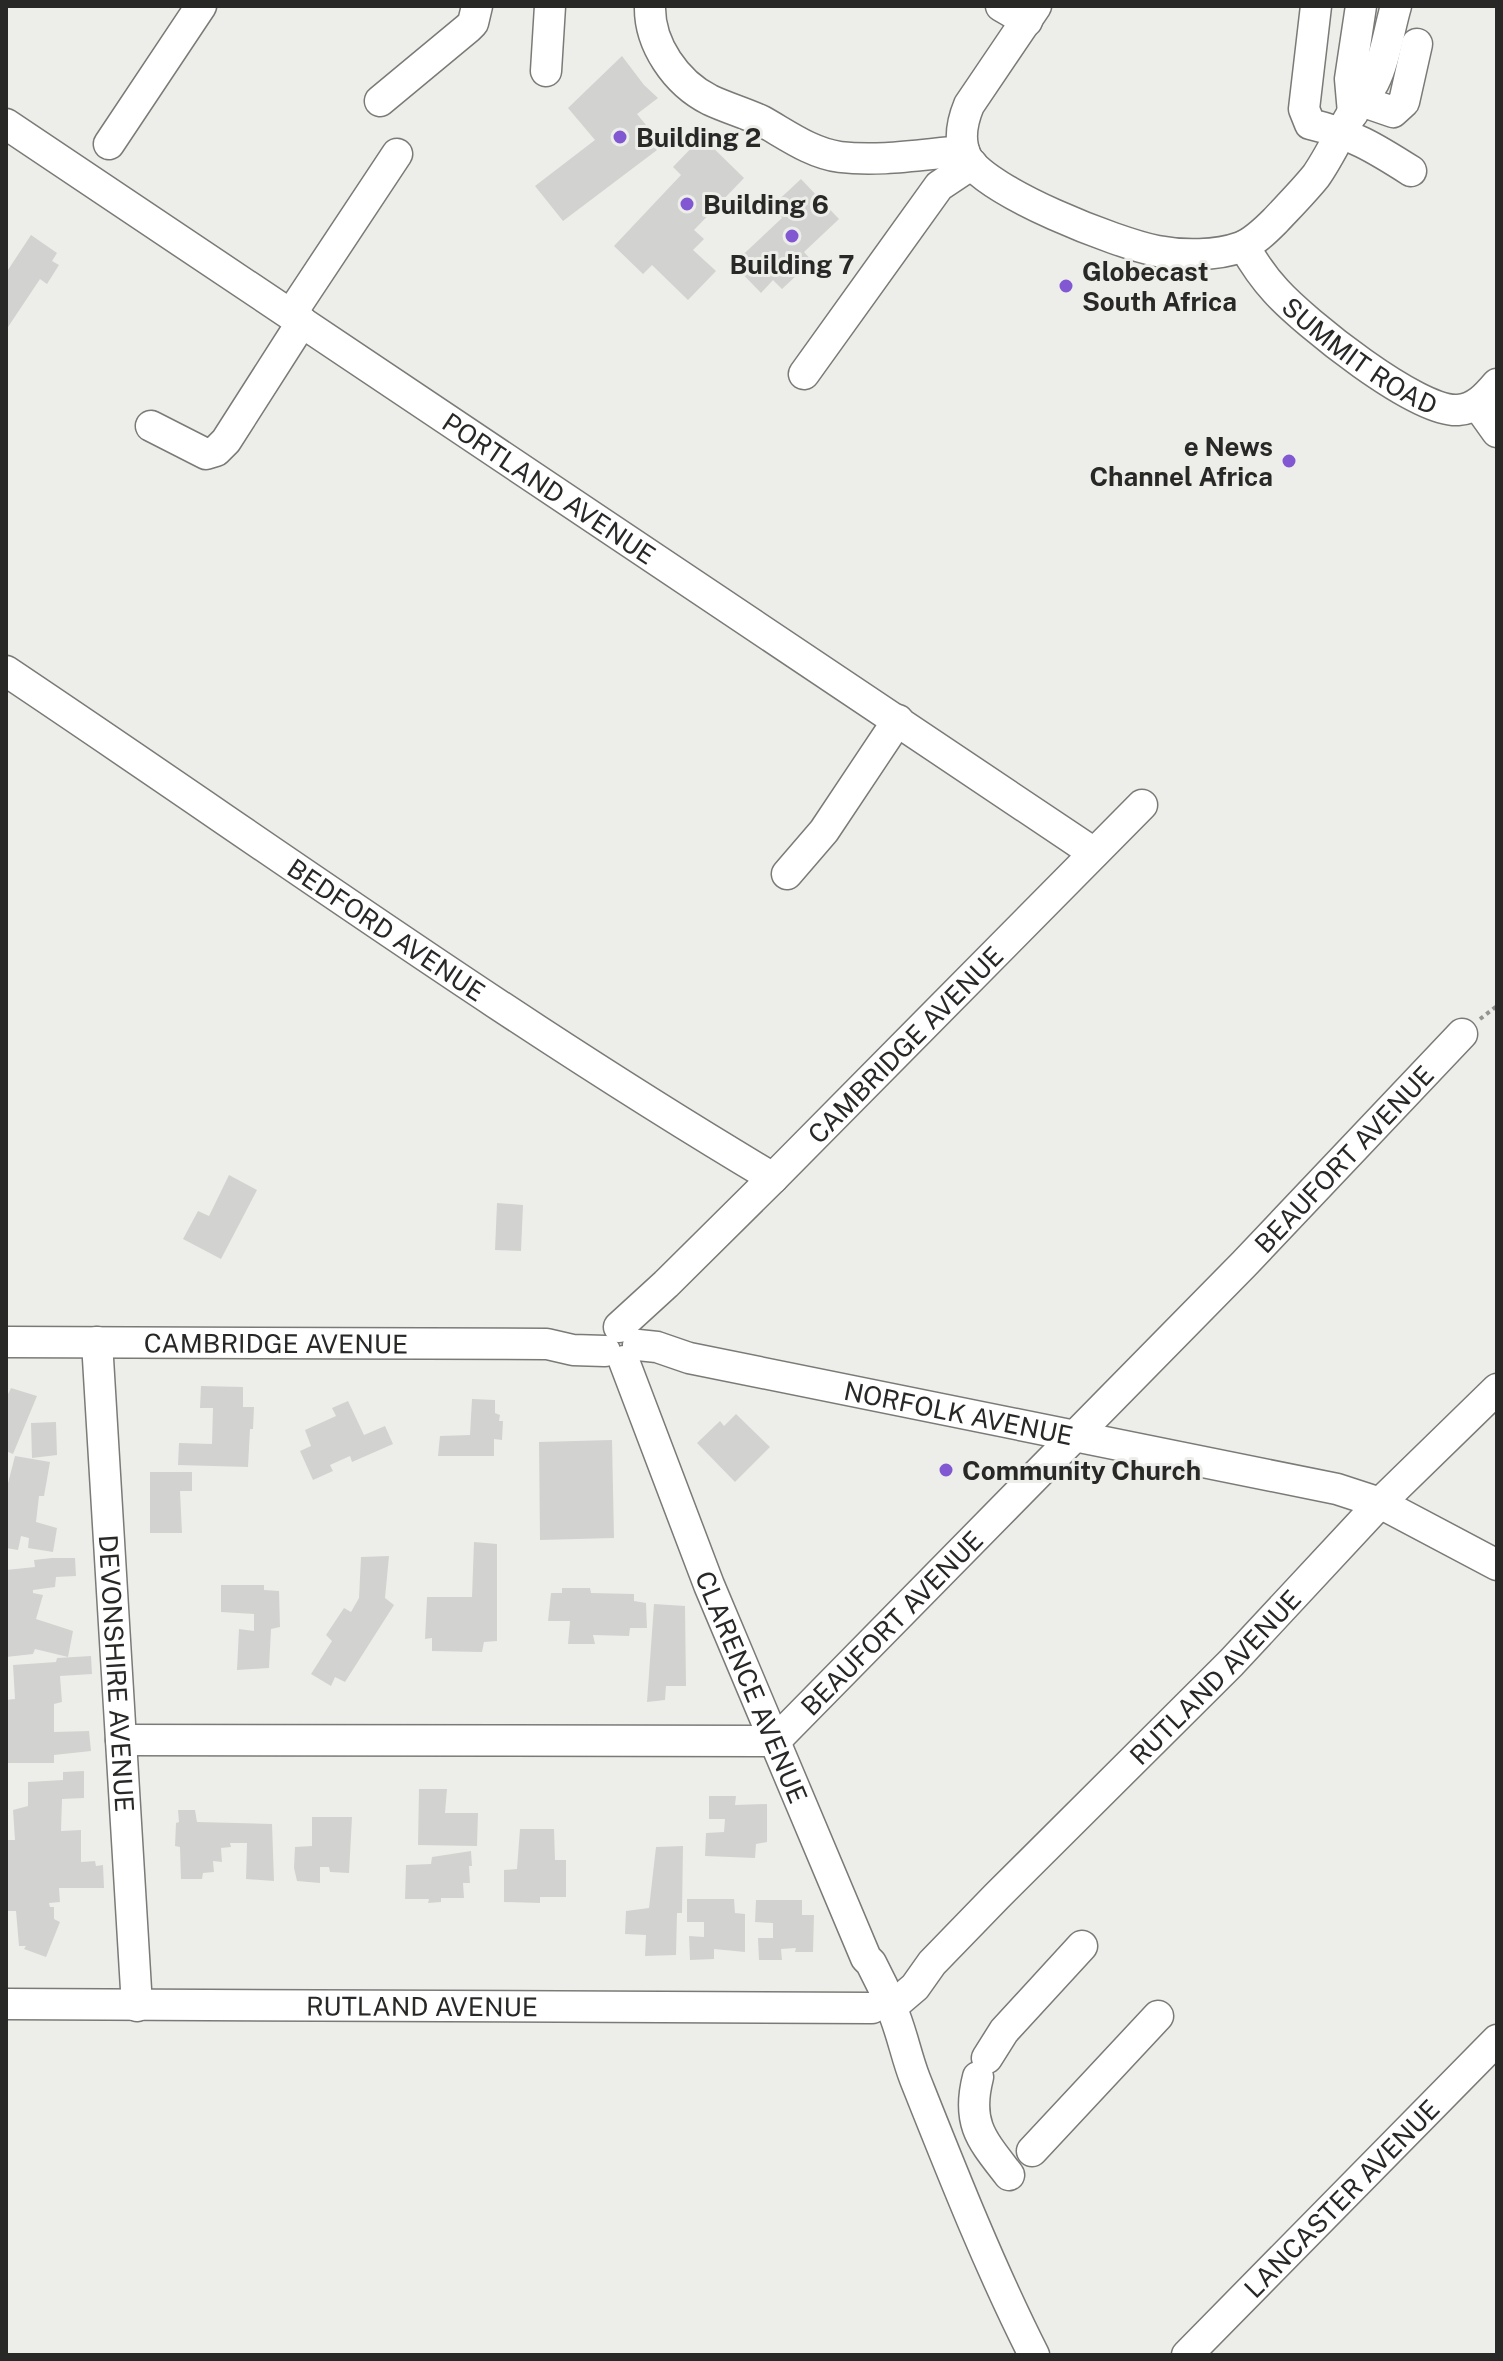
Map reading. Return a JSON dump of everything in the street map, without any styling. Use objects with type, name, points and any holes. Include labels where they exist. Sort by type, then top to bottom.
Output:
[{"type":"street","points":[[109,144],[201,6]]},
{"type":"street","points":[[380,101],[468,28],[473,23],[477,6]]},
{"type":"street","points":[[546,71],[550,6]]},
{"type":"street","points":[[650,6],[654,39],[665,59],[696,91],[711,101],[747,114],[797,142],[839,157],[968,158]]},
{"type":"street","points":[[1316,6],[1305,114],[1310,124],[1398,109],[1404,102],[1417,44]]},
{"type":"street","points":[[1361,6],[1350,79],[1352,115],[1365,142],[1411,171]]},
{"type":"street","points":[[1021,11],[963,120],[968,158],[991,181],[1020,197],[1122,241],[1158,251],[1189,254],[1219,253],[1244,246],[1266,230],[1295,201],[1317,174],[1375,81],[1396,6]]},
{"type":"street","name":"PORTLAND AVENUE","points":[[6,124],[1094,853]]},
{"type":"street","points":[[151,426],[206,454],[216,451],[226,441],[296,318],[397,154]]},
{"type":"street","points":[[804,374],[939,186],[968,158]]},
{"type":"street","name":"SUMMIT ROAD","points":[[1244,246],[1277,293],[1382,378],[1430,405],[1454,411],[1467,409],[1487,394]]},
{"type":"street","points":[[1487,394],[1497,432]]},
{"type":"street","name":"BEDFORD AVENUE","points":[[6,671],[412,946],[673,1118],[773,1178]]},
{"type":"street","points":[[787,874],[824,831],[898,720]]},
{"type":"street","name":"CAMBRIDGE AVENUE","points":[[6,1342],[547,1344],[573,1350],[621,1347],[666,1284],[1142,805]]},
{"type":"street","name":"BEAUFORT AVENUE","points":[[775,1741],[1339,1166],[1462,1034]]},
{"type":"street","name":"DEVONSHIRE AVENUE","points":[[97,1342],[137,2006]]},
{"type":"street","name":"NORFOLK AVENUE","points":[[621,1347],[657,1347],[689,1358],[1301,1480],[1380,1503],[1497,1565]]},
{"type":"street","name":"CLARENCE AVENUE","points":[[621,1347],[709,1585],[866,1958],[882,2000],[890,2033],[903,2049],[1008,2303],[1034,2355]]},
{"type":"street","name":"RUTLAND AVENUE","points":[[6,2004],[838,2007],[855,1999],[882,2000],[915,1987],[932,1963],[1231,1663],[1380,1503],[1497,1389]]},
{"type":"street","points":[[121,1740],[775,1741]]},
{"type":"street","points":[[1018,2165],[982,2139],[975,2126],[973,2103],[982,2068],[1004,2031],[1082,1946]]},
{"type":"street","points":[[970,2212],[1158,2016]]},
{"type":"street","name":"LANCASTER AVENUE","points":[[1187,2355],[1497,2040]]},
{"type":"building","name":"Building 2","points":[[622,56],[658,98],[637,114],[650,130],[645,135],[657,150],[563,221],[535,186],[595,140],[568,108]]},
{"type":"building","name":"Building 6","points":[[702,137],[744,178],[694,230],[704,239],[693,250],[716,271],[688,300],[652,265],[643,274],[614,246],[681,175],[673,167]]},
{"type":"building","name":"Building 7","points":[[801,179],[839,219],[804,252],[812,261],[782,289],[773,280],[761,293],[733,264],[782,218],[772,206]]},
{"type":"building","points":[[31,235],[57,253],[52,261],[59,265],[47,284],[40,279],[8,327],[6,273]]},
{"type":"building","points":[[229,1175],[257,1190],[221,1259],[183,1239],[198,1211],[209,1216]]},
{"type":"building","points":[[497,1203],[523,1205],[521,1251],[495,1250]]},
{"type":"building","points":[[201,1386],[243,1387],[243,1407],[254,1407],[248,1467],[178,1465],[179,1443],[212,1444],[213,1408],[200,1408]]},
{"type":"building","points":[[11,1388],[37,1396],[13,1454],[6,1451],[6,1393]]},
{"type":"building","points":[[472,1399],[495,1400],[495,1413],[500,1415],[499,1421],[503,1421],[502,1440],[494,1439],[494,1456],[438,1456],[440,1436],[470,1435]]},
{"type":"building","points":[[348,1401],[364,1435],[385,1426],[393,1444],[352,1462],[350,1456],[330,1465],[333,1471],[313,1480],[300,1451],[311,1446],[305,1430],[336,1416],[332,1408]]},
{"type":"building","points":[[736,1414],[770,1447],[735,1482],[697,1443],[720,1421],[724,1426]]},
{"type":"building","points":[[56,1422],[57,1455],[32,1458],[31,1423]]},
{"type":"building","points":[[612,1440],[614,1538],[540,1540],[539,1442]]},
{"type":"building","points":[[15,1456],[50,1462],[44,1496],[39,1496],[36,1522],[57,1528],[53,1552],[28,1548],[29,1538],[21,1536],[18,1550],[6,1548],[6,1491]]},
{"type":"building","points":[[150,1472],[192,1472],[192,1491],[180,1491],[182,1533],[150,1533]]},
{"type":"building","points":[[474,1542],[497,1544],[497,1641],[484,1642],[482,1652],[432,1651],[432,1638],[425,1639],[427,1597],[472,1597]]},
{"type":"building","points":[[389,1556],[385,1598],[394,1605],[345,1682],[335,1677],[331,1686],[311,1674],[332,1641],[326,1635],[344,1608],[351,1612],[359,1598],[361,1557]]},
{"type":"building","points":[[75,1558],[76,1576],[56,1577],[55,1587],[33,1590],[33,1593],[43,1595],[36,1619],[73,1631],[68,1657],[35,1649],[33,1654],[6,1657],[6,1570],[35,1567],[34,1560]]},
{"type":"building","points":[[221,1585],[264,1585],[264,1590],[279,1591],[280,1627],[271,1629],[269,1668],[237,1670],[239,1629],[254,1631],[254,1614],[221,1612]]},
{"type":"building","points":[[562,1588],[590,1588],[591,1593],[634,1594],[634,1601],[646,1603],[647,1628],[630,1628],[629,1636],[593,1635],[595,1644],[568,1644],[570,1621],[548,1621],[551,1593],[562,1593]]},
{"type":"building","points":[[654,1604],[685,1606],[686,1686],[666,1686],[665,1700],[647,1702]]},
{"type":"building","points":[[91,1656],[92,1674],[60,1676],[62,1702],[54,1704],[54,1732],[89,1731],[91,1751],[54,1755],[54,1763],[6,1763],[6,1700],[15,1699],[13,1665]]},
{"type":"building","points":[[84,1771],[84,1798],[62,1799],[61,1831],[81,1830],[81,1862],[95,1861],[96,1866],[103,1865],[104,1888],[59,1888],[60,1902],[49,1903],[50,1907],[54,1907],[54,1919],[60,1922],[46,1957],[24,1949],[26,1946],[19,1946],[16,1911],[6,1911],[6,1840],[15,1840],[13,1810],[28,1806],[28,1782],[63,1780],[63,1772]]},
{"type":"building","points":[[419,1789],[447,1789],[445,1813],[478,1813],[477,1846],[418,1845]]},
{"type":"building","points":[[709,1796],[736,1796],[735,1805],[767,1804],[767,1842],[756,1844],[755,1858],[705,1856],[706,1833],[724,1832],[725,1819],[709,1819]]},
{"type":"building","points":[[178,1810],[195,1810],[197,1822],[272,1824],[274,1881],[246,1879],[247,1843],[230,1843],[231,1847],[221,1848],[222,1862],[213,1861],[214,1872],[203,1873],[202,1879],[181,1879],[180,1847],[175,1846]]},
{"type":"building","points":[[312,1817],[352,1817],[349,1873],[330,1872],[329,1867],[320,1867],[320,1883],[297,1881],[295,1847],[312,1846]]},
{"type":"building","points":[[520,1829],[554,1829],[555,1860],[566,1860],[566,1897],[540,1897],[540,1903],[504,1902],[504,1870],[517,1869]]},
{"type":"building","points":[[683,1846],[682,1913],[677,1913],[676,1955],[645,1956],[646,1935],[625,1934],[626,1911],[649,1908],[656,1847]]},
{"type":"building","points":[[471,1851],[470,1883],[463,1883],[464,1898],[441,1898],[441,1902],[428,1903],[429,1899],[405,1899],[406,1865],[431,1864],[432,1857]]},
{"type":"building","points":[[687,1899],[734,1899],[735,1913],[745,1914],[745,1952],[714,1949],[714,1959],[690,1960],[689,1936],[704,1937],[704,1922],[687,1922]]},
{"type":"building","points":[[756,1900],[802,1900],[802,1915],[814,1915],[813,1952],[781,1949],[782,1960],[759,1960],[758,1938],[773,1938],[773,1923],[755,1922]]},
{"type":"place","name":"Building 2","points":[[620,137]]},
{"type":"place","name":"Building 6","points":[[687,204]]},
{"type":"place","name":"Building 7","points":[[792,236]]},
{"type":"place","name":"Globecast South Africa","points":[[1066,286]]},
{"type":"place","name":"e News Channel Africa","points":[[1289,461]]},
{"type":"place","name":"Community Church","points":[[946,1470]]}]
